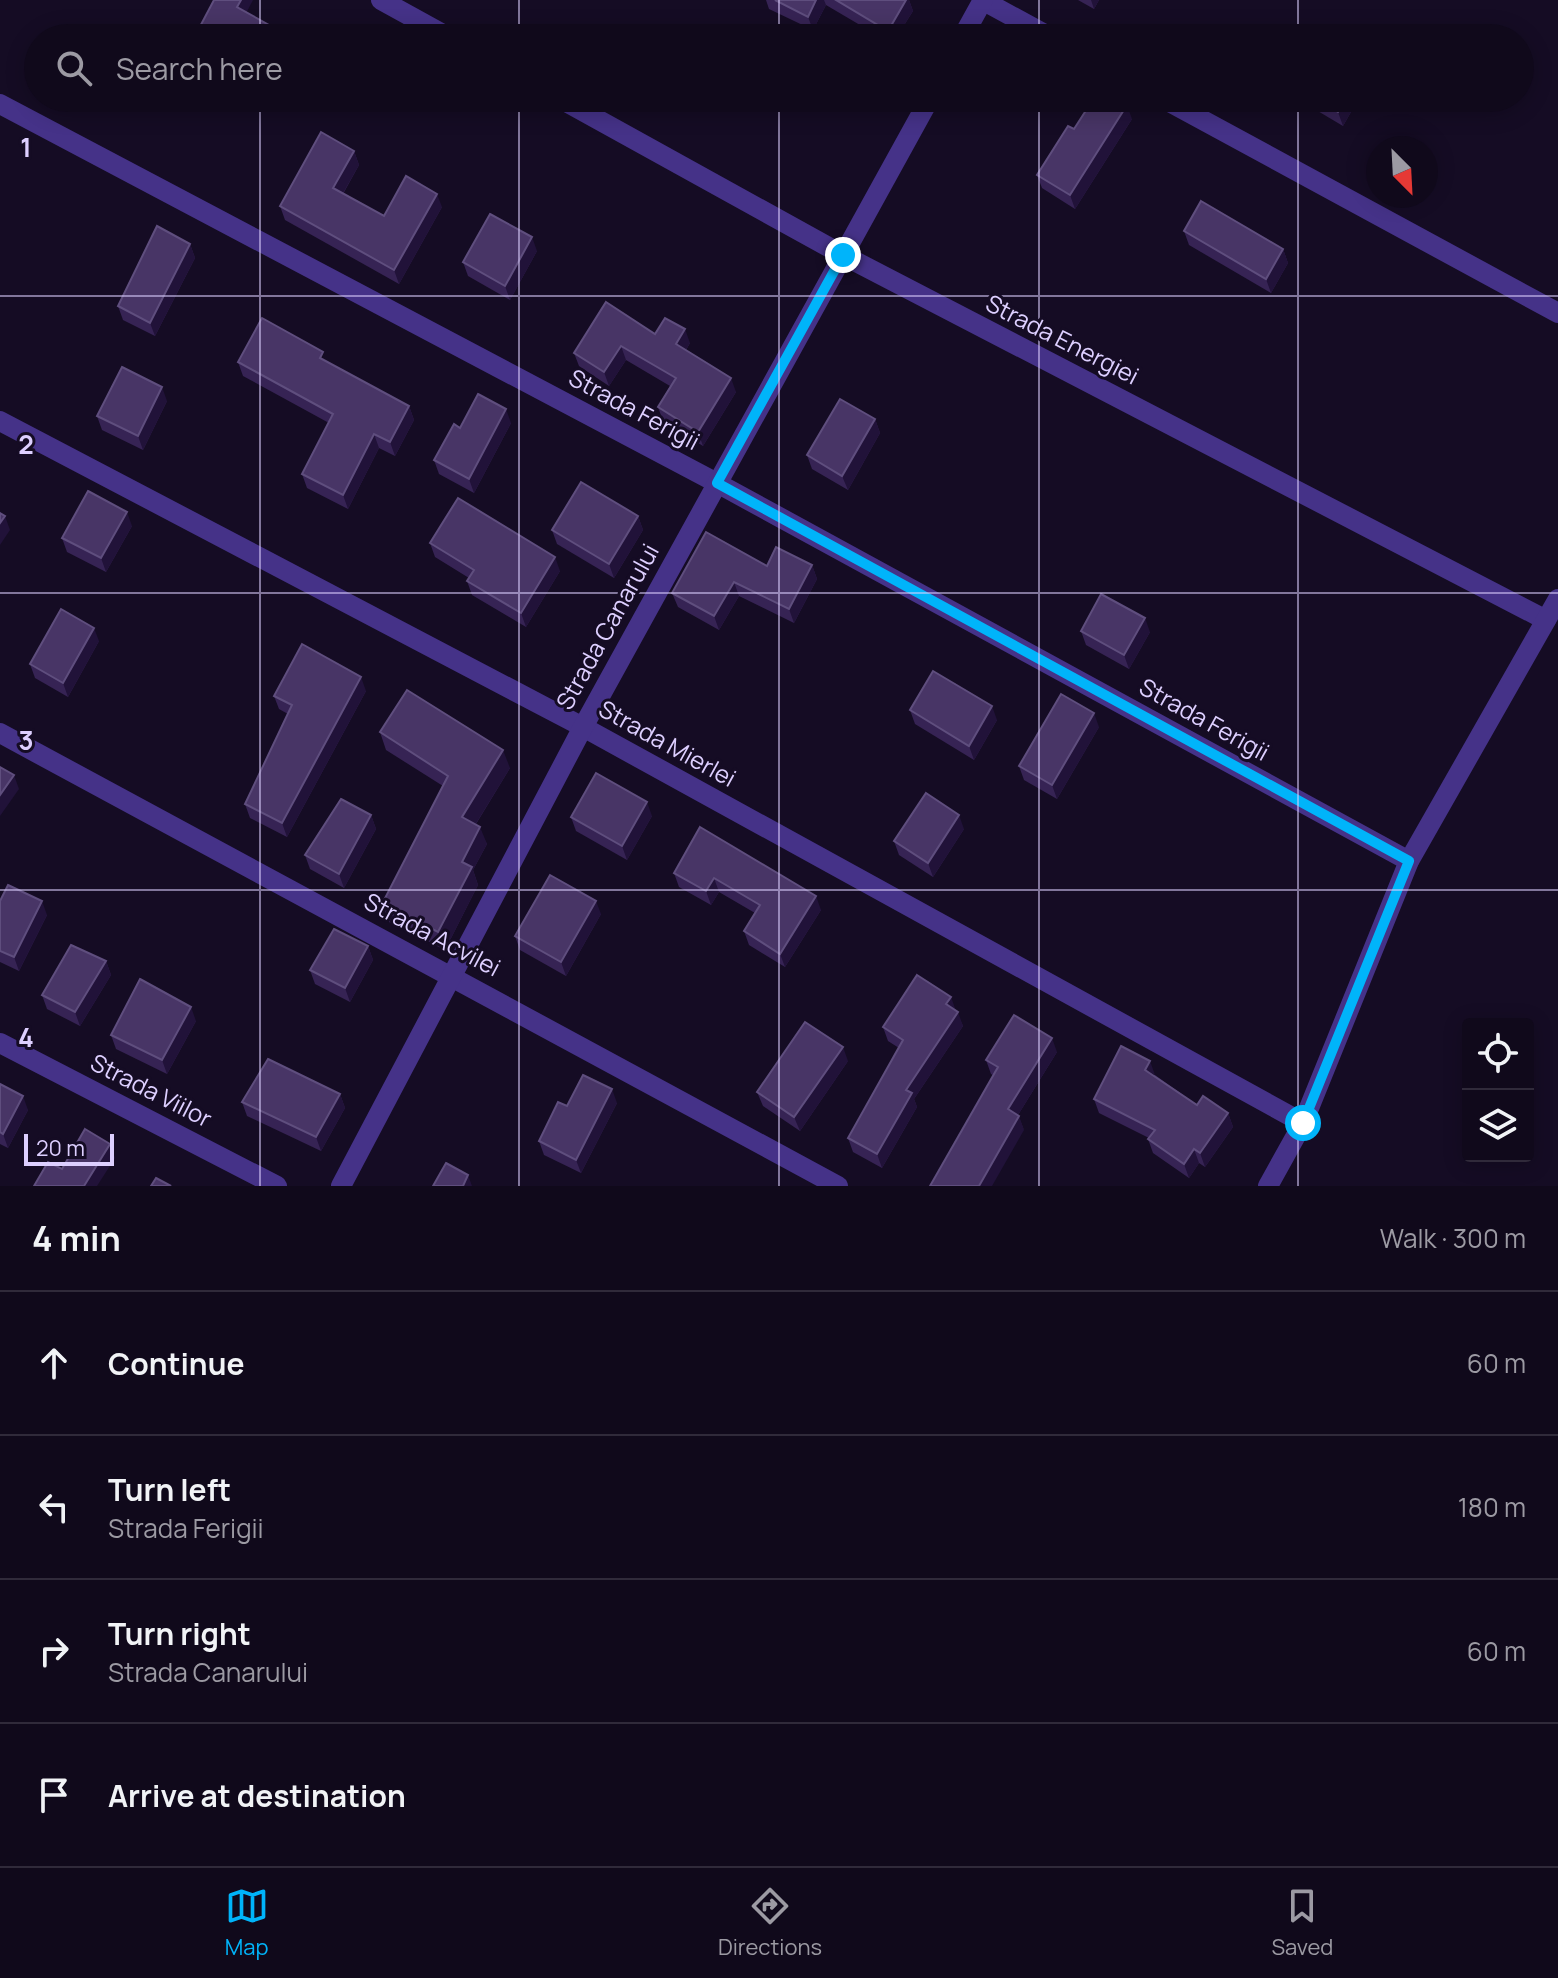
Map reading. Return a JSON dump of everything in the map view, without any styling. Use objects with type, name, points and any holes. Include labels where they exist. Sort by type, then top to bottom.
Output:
[{"type":"street","points":[[381,0],[425,24]]},
{"type":"street","points":[[970,24],[983,0],[1027,24]]},
{"type":"street","name":"Strada Ferigii","points":[[0,104],[717,483],[1409,861]]},
{"type":"street","name":"Strada Energiei","points":[[584,112],[843,255],[1546,620]]},
{"type":"street","name":"Strada Canarului","points":[[341,1186],[583,727],[922,112]]},
{"type":"street","points":[[1188,112],[1558,313]]},
{"type":"street","name":"Strada Mierlei","points":[[0,421],[583,727],[1303,1123]]},
{"type":"street","points":[[1268,1186],[1303,1123],[1409,861],[1558,599]]},
{"type":"street","name":"Strada Acvilei","points":[[0,733],[838,1186]]},
{"type":"street","name":"Strada Viilor","points":[[0,1043],[277,1186]]},
{"type":"building","points":[[214,0],[241,0],[237,7],[267,24],[201,24]]},
{"type":"building","points":[[775,0],[816,0],[808,17]]},
{"type":"building","points":[[836,0],[906,0],[892,24],[876,24]]},
{"type":"building","points":[[1085,112],[1123,112],[1070,195],[1037,175],[1068,126],[1074,129]]},
{"type":"building","points":[[321,132],[354,151],[333,188],[384,216],[406,176],[437,194],[394,270],[280,206]]},
{"type":"building","points":[[1201,201],[1283,249],[1266,279],[1184,231]]},
{"type":"building","points":[[490,214],[532,237],[505,286],[463,262]]},
{"type":"building","points":[[157,226],[190,244],[150,323],[118,306]]},
{"type":"building","points":[[606,302],[655,334],[665,318],[685,329],[676,344],[731,378],[698,432],[658,407],[676,378],[621,346],[604,372],[574,353]]},
{"type":"building","points":[[262,318],[323,352],[320,358],[409,406],[390,442],[374,434],[343,495],[302,474],[333,414],[238,362]]},
{"type":"building","points":[[122,367],[162,387],[138,436],[97,416]]},
{"type":"building","points":[[478,394],[506,409],[469,479],[434,460],[454,424],[460,428]]},
{"type":"building","points":[[840,399],[875,419],[842,476],[807,455]]},
{"type":"building","points":[[581,482],[638,516],[609,564],[552,530]]},
{"type":"building","points":[[88,491],[127,512],[101,558],[62,538]]},
{"type":"building","points":[[458,498],[555,557],[521,613],[467,581],[474,570],[430,543]]},
{"type":"building","points":[[706,532],[767,566],[776,547],[812,565],[789,609],[734,582],[714,616],[672,593]]},
{"type":"building","points":[[1101,594],[1145,618],[1124,655],[1081,631]]},
{"type":"building","points":[[61,609],[94,628],[63,683],[30,664]]},
{"type":"building","points":[[302,644],[361,677],[282,823],[245,804],[292,705],[274,696]]},
{"type":"building","points":[[933,671],[992,706],[969,746],[910,710]]},
{"type":"building","points":[[407,690],[503,750],[462,817],[480,827],[462,862],[472,867],[438,932],[382,904],[448,776],[380,732]]},
{"type":"building","points":[[1061,694],[1094,713],[1052,785],[1019,766]]},
{"type":"building","points":[[0,767],[14,775],[0,795]]},
{"type":"building","points":[[596,773],[647,802],[622,846],[571,817]]},
{"type":"building","points":[[926,793],[959,815],[928,863],[894,841]]},
{"type":"building","points":[[341,799],[371,815],[339,874],[305,855]]},
{"type":"building","points":[[700,827],[816,896],[780,954],[744,931],[760,905],[714,878],[706,891],[674,873]]},
{"type":"building","points":[[550,875],[596,901],[561,962],[515,936]]},
{"type":"building","points":[[8,885],[42,901],[14,957],[0,951],[0,901]]},
{"type":"building","points":[[334,929],[368,946],[345,988],[310,970]]},
{"type":"building","points":[[71,945],[106,961],[75,1012],[42,995]]},
{"type":"building","points":[[917,975],[951,997],[946,1004],[958,1012],[906,1090],[912,1093],[877,1154],[848,1138],[903,1040],[883,1027]]},
{"type":"building","points":[[140,979],[191,1007],[162,1060],[111,1035]]},
{"type":"building","points":[[1014,1015],[1052,1038],[1008,1109],[1019,1116],[979,1186],[930,1186],[998,1067],[986,1060]]},
{"type":"building","points":[[805,1022],[843,1047],[794,1117],[757,1092]]},
{"type":"building","points":[[1121,1046],[1150,1061],[1145,1070],[1197,1105],[1203,1096],[1228,1113],[1200,1153],[1194,1149],[1184,1164],[1148,1139],[1155,1130],[1094,1099]]},
{"type":"building","points":[[268,1059],[340,1094],[316,1137],[242,1102]]},
{"type":"building","points":[[583,1075],[612,1089],[576,1160],[539,1141],[558,1102],[567,1106]]},
{"type":"building","points":[[0,1084],[23,1096],[3,1134],[0,1132]]},
{"type":"building","points":[[85,1129],[110,1144],[84,1186],[34,1186],[48,1162],[62,1169]]},
{"type":"building","points":[[446,1163],[468,1175],[463,1186],[433,1186]]},
{"type":"building","points":[[156,1178],[171,1186],[151,1186]]},
{"type":"route","points":[[843,255],[717,483],[1409,861],[1303,1123]]}]
